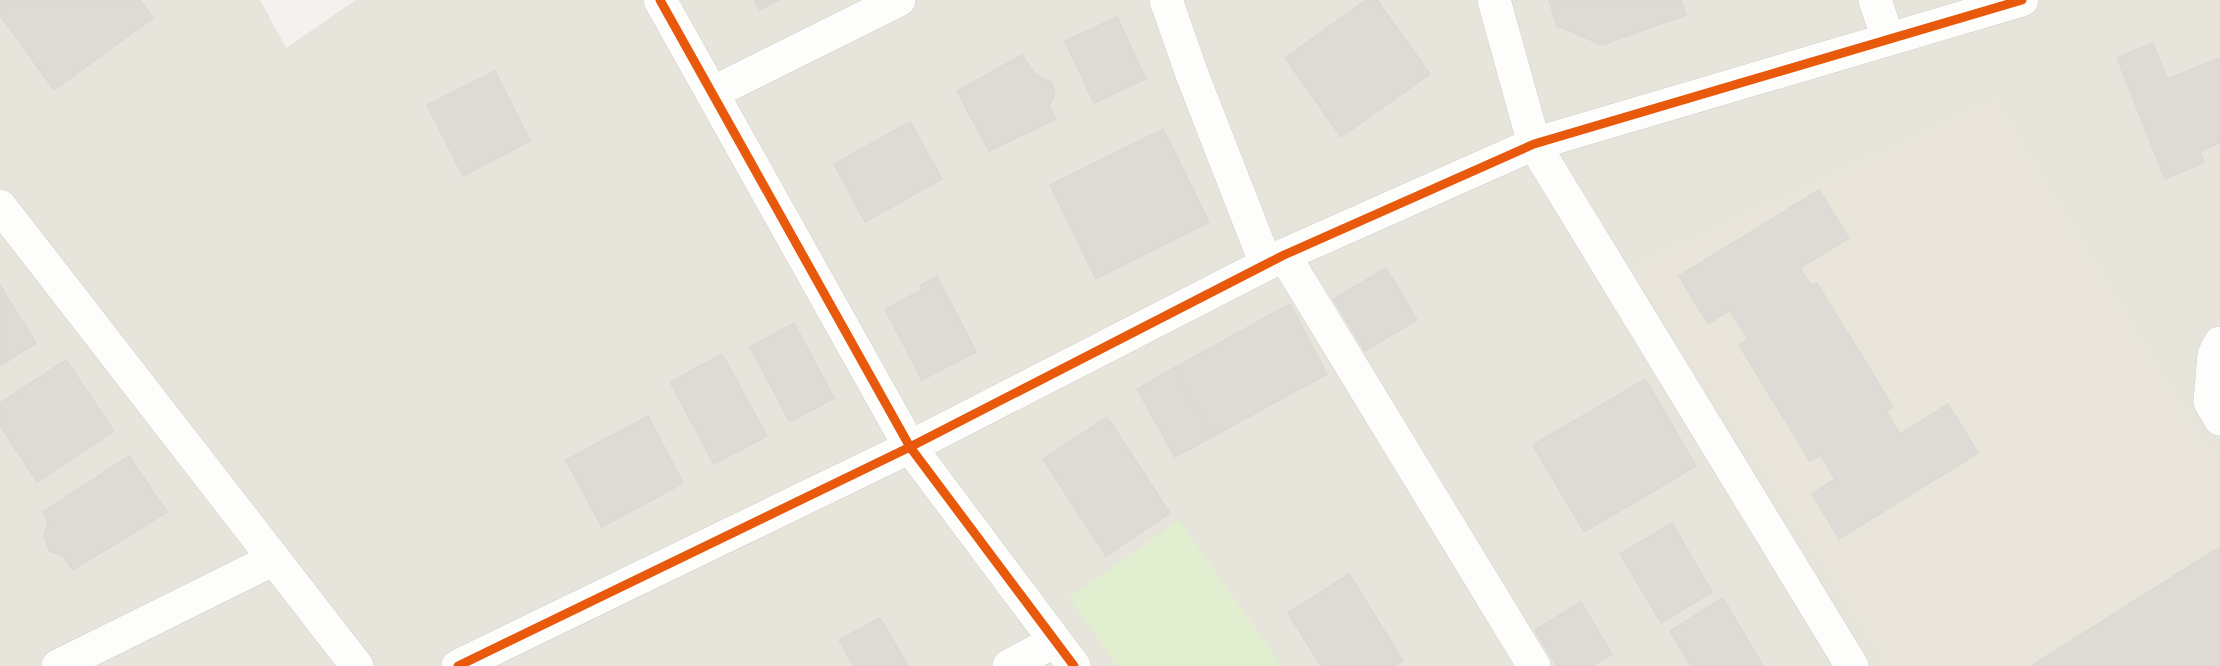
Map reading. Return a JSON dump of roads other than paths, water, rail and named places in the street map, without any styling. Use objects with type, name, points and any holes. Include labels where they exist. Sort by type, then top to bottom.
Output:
[{"type":"street","points":[[660,0],[910,447],[1064,653],[1009,666]]},
{"type":"street","points":[[712,93],[899,0]]},
{"type":"street","points":[[1166,0],[1193,77],[1275,259],[1534,666]]},
{"type":"street","points":[[1494,0],[1534,144],[1852,666]]},
{"type":"street","points":[[1875,0],[1888,39]]},
{"type":"street","points":[[459,666],[910,447],[1275,259],[1534,144],[2022,0]]},
{"type":"street","points":[[0,206],[357,666]]},
{"type":"street","points":[[2220,343],[2214,356],[2210,402],[2220,419]]},
{"type":"street","points":[[58,666],[274,559]]}]
